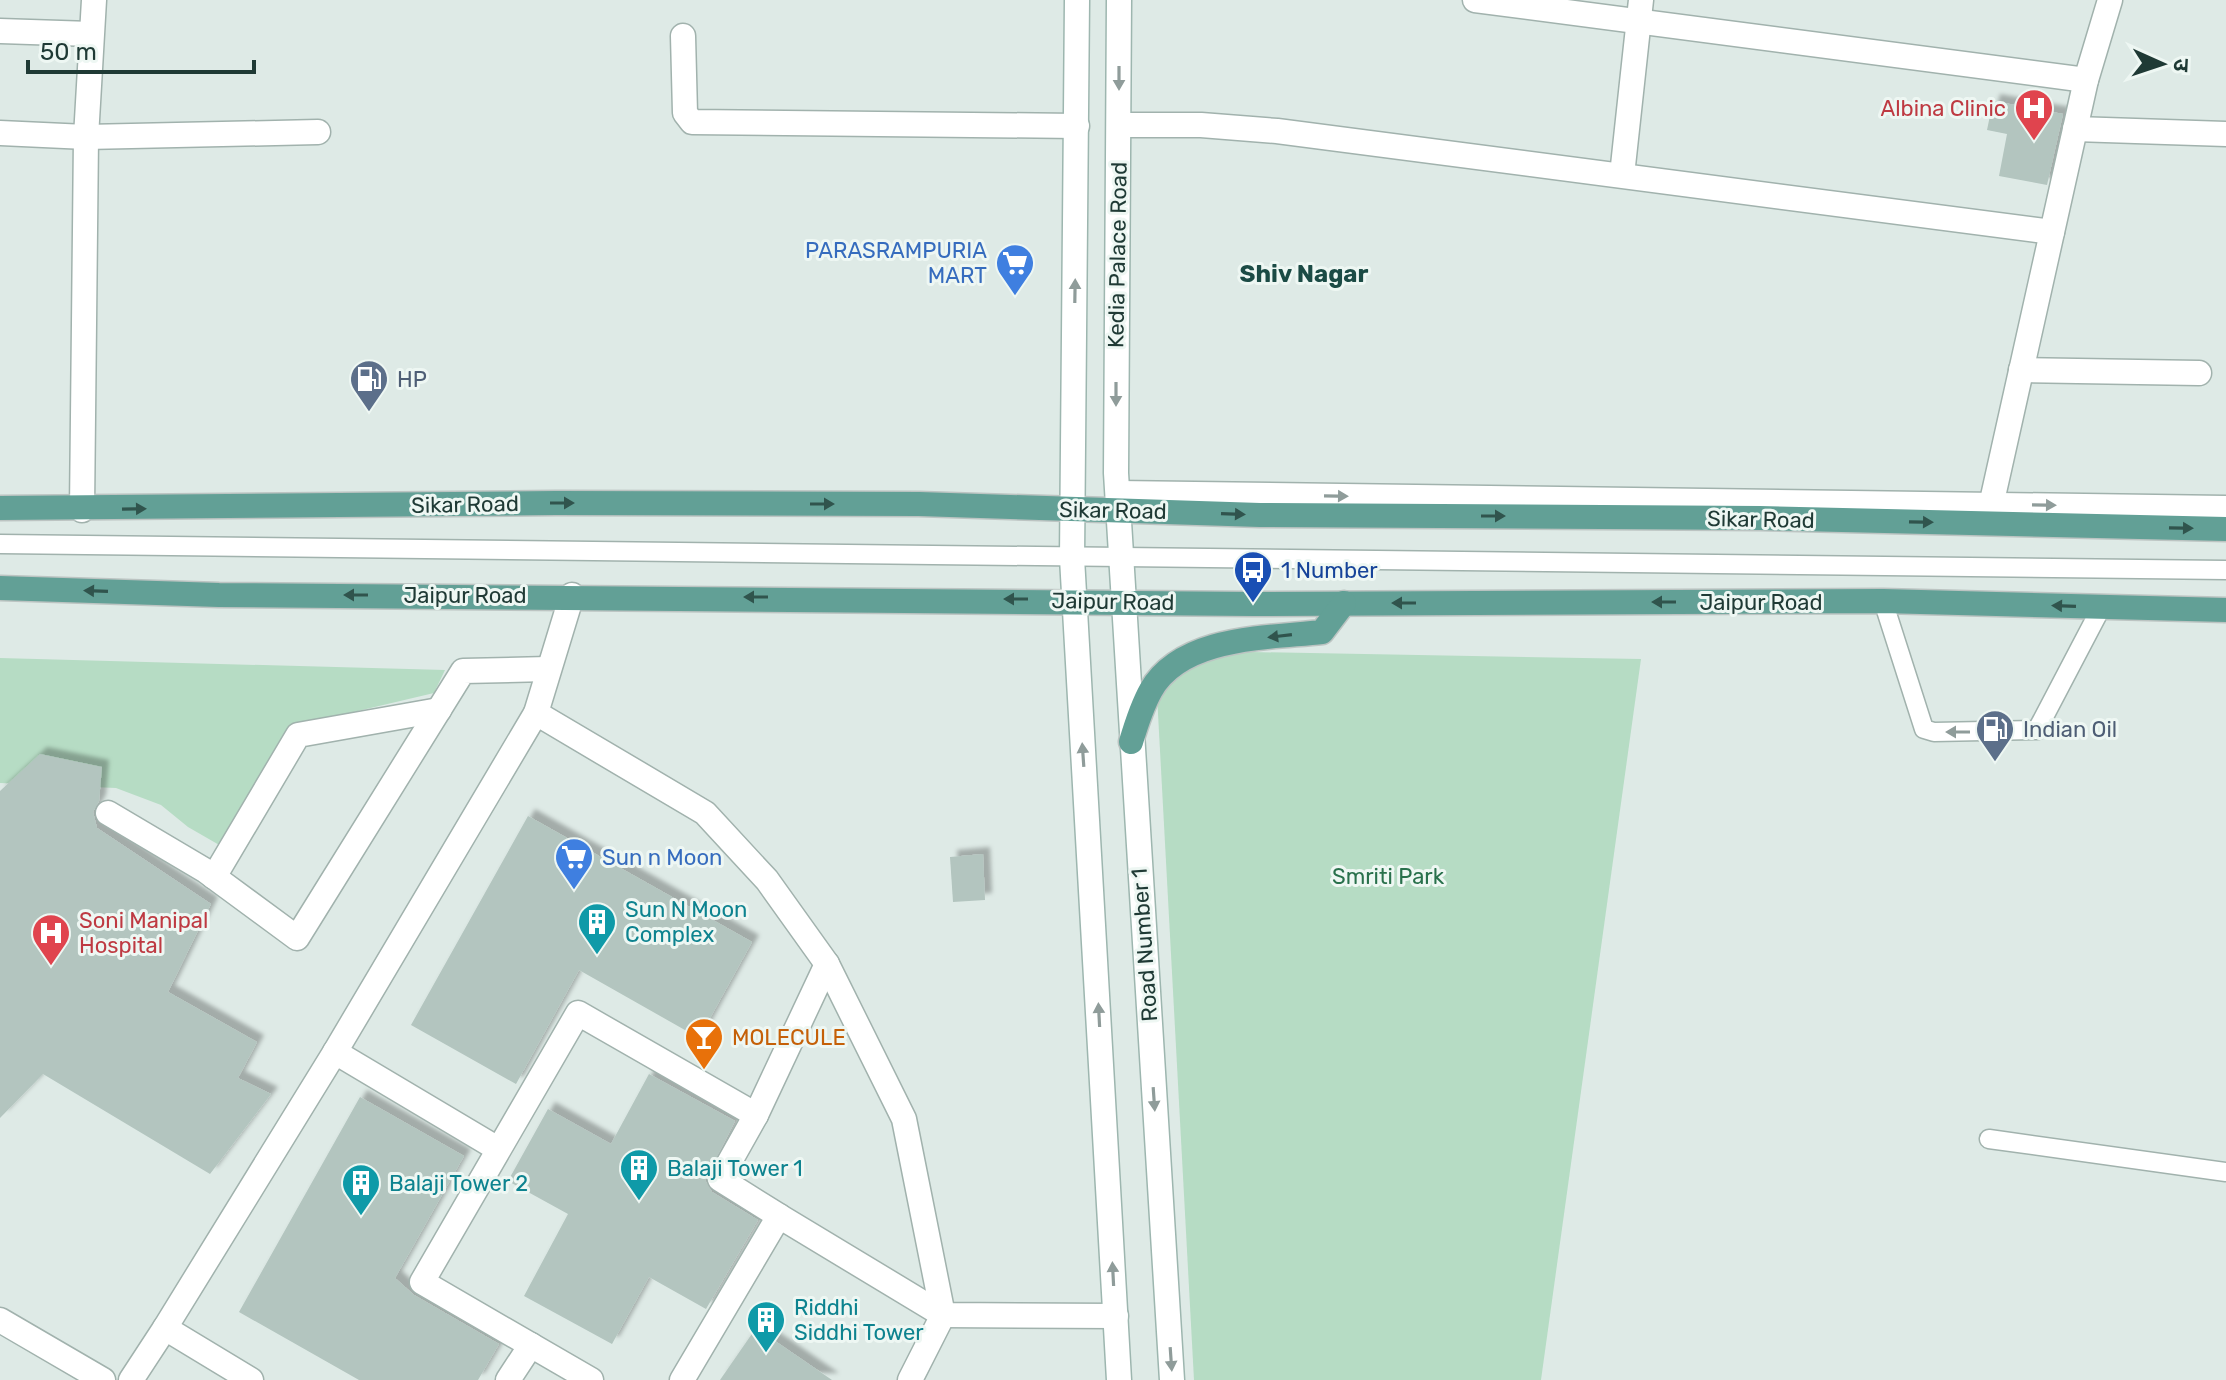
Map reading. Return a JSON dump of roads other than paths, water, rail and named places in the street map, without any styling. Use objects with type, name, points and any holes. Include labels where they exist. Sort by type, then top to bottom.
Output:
[{"type":"main road","name":"Sikar Road","points":[[0,508],[82,510],[556,503],[919,504],[1071,509],[1118,501],[1260,515],[1990,514],[2226,529]]},
{"type":"main road","name":"Jaipur Road","points":[[0,588],[219,595],[572,595],[1122,602],[1883,601],[2226,610]]},
{"type":"main road","points":[[1131,742],[1152,688],[1177,662],[1208,649],[1322,632],[1344,603]]},
{"type":"street","points":[[82,510],[86,137],[94,0]]},
{"type":"street","name":"Kedia Palace Road","points":[[1071,509],[1077,0]]},
{"type":"street","name":"Kedia Palace Road","points":[[1118,501],[1115,350],[1120,125],[1119,0]]},
{"type":"street","points":[[1475,0],[1640,11],[2086,80]]},
{"type":"street","points":[[2110,0],[2086,80],[1990,514],[2226,508]]},
{"type":"street","points":[[1622,175],[1640,11]]},
{"type":"street","points":[[0,31],[91,34]]},
{"type":"street","points":[[683,36],[685,113],[692,122],[1077,126]]},
{"type":"street","points":[[1120,125],[1201,125],[1277,131],[2052,232]]},
{"type":"street","points":[[2075,129],[2226,134]]},
{"type":"street","points":[[0,133],[86,137],[318,132]]},
{"type":"street","points":[[2021,370],[2199,373]]},
{"type":"street","name":"Road Number 1","points":[[1118,501],[1172,1380]]},
{"type":"street","points":[[1071,509],[1119,1380]]},
{"type":"street","points":[[131,1380],[335,1052],[536,713],[572,595]]},
{"type":"street","points":[[108,813],[141,830],[214,877],[297,938],[463,671],[548,669]]},
{"type":"street","points":[[214,877],[298,735],[439,710]]},
{"type":"street","points":[[536,713],[705,813],[767,880],[827,964],[904,1119],[943,1315],[910,1380]]},
{"type":"street","points":[[827,964],[756,1115],[720,1179],[943,1315],[1116,1316]]},
{"type":"street","points":[[591,1380],[422,1282],[578,1013],[756,1115]]},
{"type":"street","points":[[335,1052],[498,1149]]},
{"type":"street","points":[[682,1380],[779,1216]]},
{"type":"street","points":[[0,1320],[98,1379]]},
{"type":"street","points":[[165,1328],[251,1380]]},
{"type":"street","points":[[508,1380],[531,1345]]},
{"type":"lane","points":[[0,544],[2226,570]]},
{"type":"lane","points":[[1883,601],[1924,729],[1934,732],[2037,730],[2101,608]]},
{"type":"lane","points":[[1989,1139],[2226,1172]]},
{"type":"place","name":"Albina Clinic","points":[[2034,142]]},
{"type":"place","name":"PARASRAMPURIA MART","points":[[1015,297]]},
{"type":"place","name":"HP","points":[[369,413]]},
{"type":"place","name":"1 Number","points":[[1253,604]]},
{"type":"place","name":"Indian Oil","points":[[1995,763]]},
{"type":"place","name":"Sun n Moon","points":[[574,891]]},
{"type":"place","name":"Sun N Moon Complex","points":[[597,956]]},
{"type":"place","name":"Soni Manipal Hospital","points":[[51,967]]},
{"type":"place","name":"MOLECULE","points":[[704,1071]]},
{"type":"place","name":"Balaji Tower 1","points":[[639,1202]]},
{"type":"place","name":"Balaji Tower 2","points":[[361,1217]]},
{"type":"place","name":"Riddhi Siddhi Tower","points":[[766,1354]]},
{"type":"district","name":"Shiv Nagar","points":[[1304,274]]},
{"type":"park label","name":"Smriti Park","points":[[1388,876]]}]
